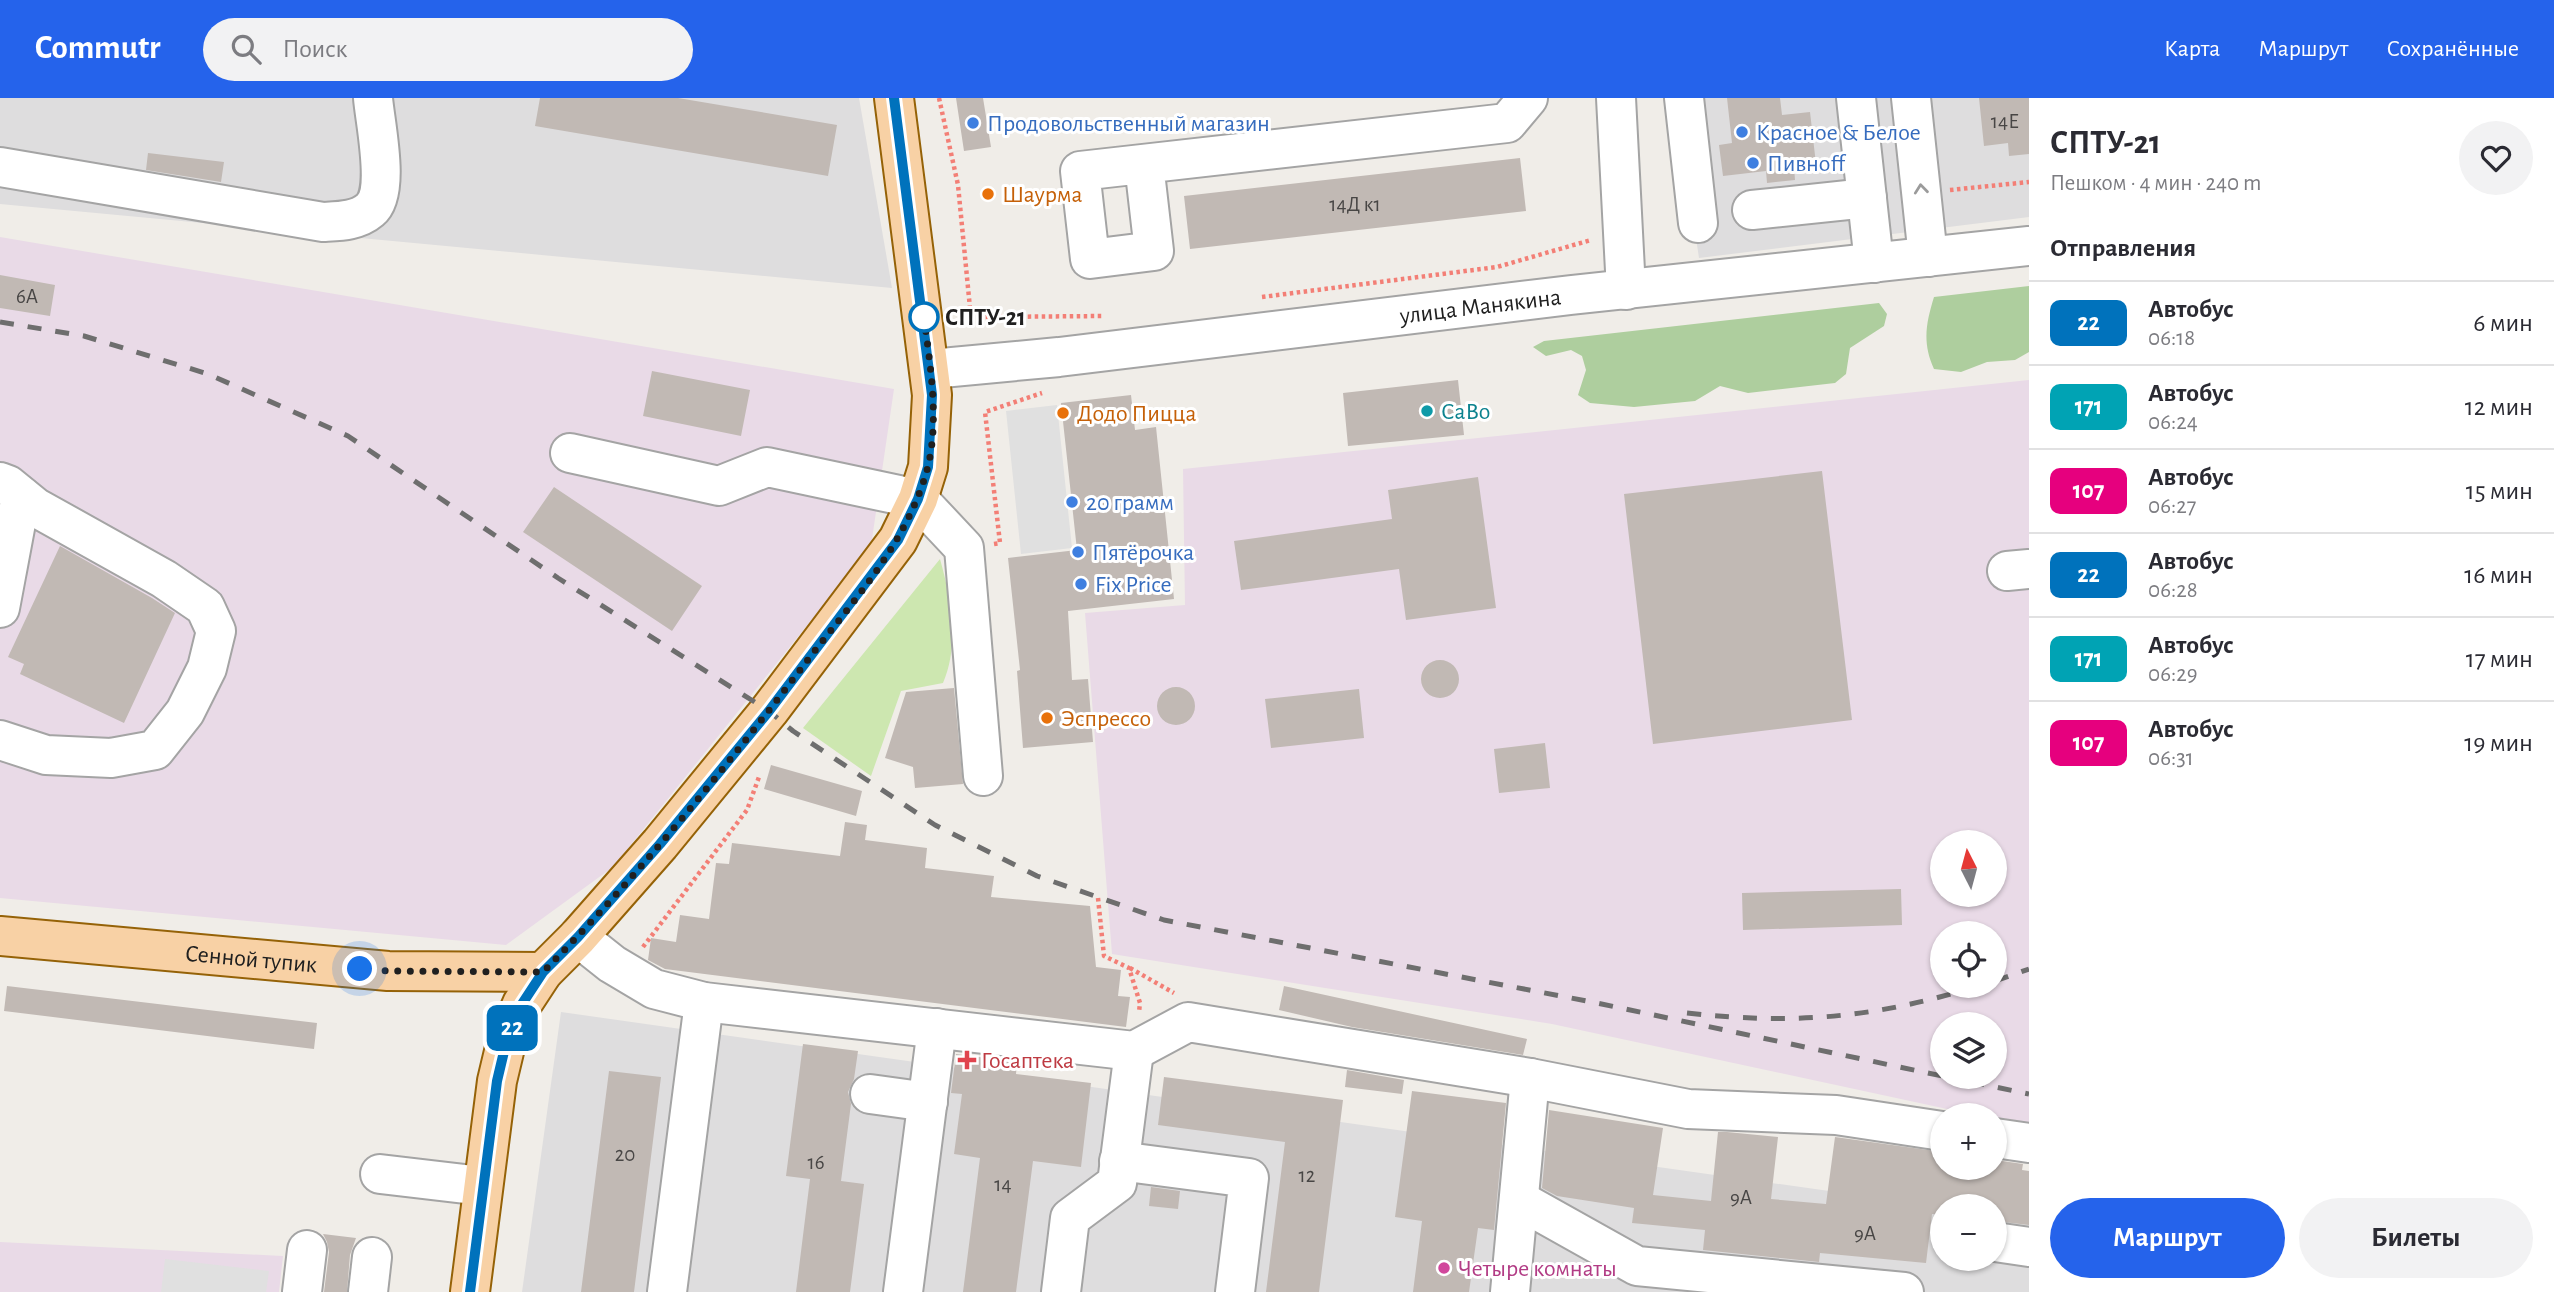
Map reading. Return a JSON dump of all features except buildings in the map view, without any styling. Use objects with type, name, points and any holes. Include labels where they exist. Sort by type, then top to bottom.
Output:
[{"type":"main road","points":[[470,1292],[497,1081],[507,1039],[522,1004],[543,972],[578,937],[660,844],[769,711],[898,540],[918,499],[928,467],[931,369],[894,98]]},
{"type":"main road","name":"Сенной тупик","points":[[0,936],[388,971],[543,972]]},
{"type":"street","points":[[0,167],[323,222],[350,220],[372,209],[380,193],[381,172],[373,98]]},
{"type":"street","points":[[1144,164],[1507,122],[1528,98]]},
{"type":"street","points":[[1616,98],[1626,290]]},
{"type":"street","points":[[1684,98],[1698,223]]},
{"type":"street","points":[[1856,98],[1874,263]]},
{"type":"street","points":[[1911,98],[1928,257]]},
{"type":"street","points":[[1752,210],[1867,198]]},
{"type":"street","name":"улица Манякина","points":[[931,369],[1059,357],[1626,290],[2029,246]]},
{"type":"street","points":[[570,453],[719,486],[767,467],[918,499],[964,548],[983,776]]},
{"type":"street","points":[[0,608],[10,489]]},
{"type":"street","points":[[0,740],[46,755],[111,758],[155,750],[185,712],[207,668],[216,631],[205,607],[195,600],[164,579],[35,507],[10,489]]},
{"type":"street","points":[[578,937],[654,989],[704,1002],[1134,1051],[1188,1022],[1530,1078],[1688,1109],[1836,1115],[1930,1128]]},
{"type":"street","points":[[667,1292],[704,1002]]},
{"type":"street","points":[[903,1292],[937,1028]]},
{"type":"street","points":[[1061,1292],[1070,1217],[1117,1183],[1134,1051]]},
{"type":"street","points":[[1510,1292],[1530,1078]]},
{"type":"street","points":[[870,1094],[928,1102]]},
{"type":"street","points":[[2007,1140],[2029,1143]]},
{"type":"street","points":[[1119,1161],[1249,1178],[1235,1292]]},
{"type":"street","points":[[380,1174],[482,1186]]},
{"type":"street","points":[[1518,1200],[1637,1266],[1903,1292]]},
{"type":"street","points":[[2007,1244],[2029,1247]]},
{"type":"street","points":[[302,1292],[307,1250]]},
{"type":"path","points":[[939,98],[958,185],[971,308],[984,317],[1111,316]]},
{"type":"path","points":[[1922,194],[2029,182]]},
{"type":"path","points":[[1249,299],[1497,267],[1623,231]]},
{"type":"path","points":[[964,548],[1000,543],[985,412],[1062,386],[1059,357]]},
{"type":"path","points":[[624,971],[747,810],[765,768]]},
{"type":"path","points":[[1098,898],[1104,956],[1129,968],[1140,1003],[1134,1051]]},
{"type":"shaded area","points":[[0,98],[859,98],[892,288],[0,204]]},
{"type":"shaded area","points":[[1675,98],[2029,98],[2029,217],[1699,258]]},
{"type":"shaded area","points":[[0,237],[894,389],[871,546],[613,867],[506,945],[0,898]]},
{"type":"shaded area","points":[[2029,380],[2029,1126],[2007,1121],[2007,1103],[1930,1103],[1930,1105],[1552,1024],[1112,954],[1085,613],[1185,605],[1183,469]]},
{"type":"shaded area","points":[[1057,405],[1072,548],[1021,554],[1006,411]]},
{"type":"shaded area","points":[[561,1012],[1930,1205],[1930,1271],[2007,1271],[2007,1216],[2029,1219],[2029,1292],[522,1292]]},
{"type":"shaded area","points":[[0,1242],[283,1256],[279,1292],[0,1292]]},
{"type":"shaded area","points":[[165,1259],[269,1271],[266,1292],[161,1292]]},
{"type":"green space","points":[[2029,286],[2029,352],[2015,360],[1987,362],[1961,372],[1934,369],[1926,333],[1934,297]]},
{"type":"green space","points":[[1879,303],[1887,314],[1884,326],[1850,348],[1846,374],[1835,383],[1748,393],[1720,386],[1695,401],[1634,407],[1590,403],[1578,395],[1586,370],[1582,356],[1571,350],[1546,356],[1533,347],[1544,341]]},
{"type":"green space","points":[[940,559],[952,621],[948,668],[943,683],[901,691],[871,776],[803,728]]},
{"type":"railway","points":[[0,322],[84,336],[208,374],[348,436],[558,578],[769,711],[793,731],[935,825],[1037,876],[1164,920],[1597,1003],[1930,1073]]},
{"type":"railway","points":[[2007,977],[2029,969]]},
{"type":"railway","points":[[1687,1013],[1764,1018],[1836,1016],[1871,1012],[1935,998]]},
{"type":"railway","points":[[2005,1089],[2029,1094]]},
{"type":"bus line","name":"22","points":[[470,1292],[497,1081],[507,1039],[522,1004],[543,972],[578,937],[660,844],[769,711],[898,540],[918,499],[928,467],[931,369],[894,98]]},
{"type":"place","name":"Продовольственный магазин","points":[[973,123]]},
{"type":"place","name":"Красное & Белое","points":[[1742,132]]},
{"type":"place","name":"Пивноff","points":[[1753,163]]},
{"type":"place","name":"Шаурма","points":[[988,194]]},
{"type":"place","name":"СПТУ-21","points":[[924,317]]},
{"type":"place","name":"СаВо","points":[[1427,411]]},
{"type":"place","name":"Додо Пицца","points":[[1063,413]]},
{"type":"place","name":"20 грамм","points":[[1072,502]]},
{"type":"place","name":"Пятёрочка","points":[[1078,552]]},
{"type":"place","name":"Fix Price","points":[[1081,584]]},
{"type":"place","name":"Эспрессо","points":[[1047,718]]},
{"type":"place","name":"Госаптека","points":[[967,1060]]},
{"type":"place","name":"Четыре комнаты","points":[[1444,1268]]},
{"type":"route","points":[[360,969],[543,972],[578,937],[660,844],[769,711],[874,573],[908,521],[928,467],[931,429],[931,369],[924,317]]}]
